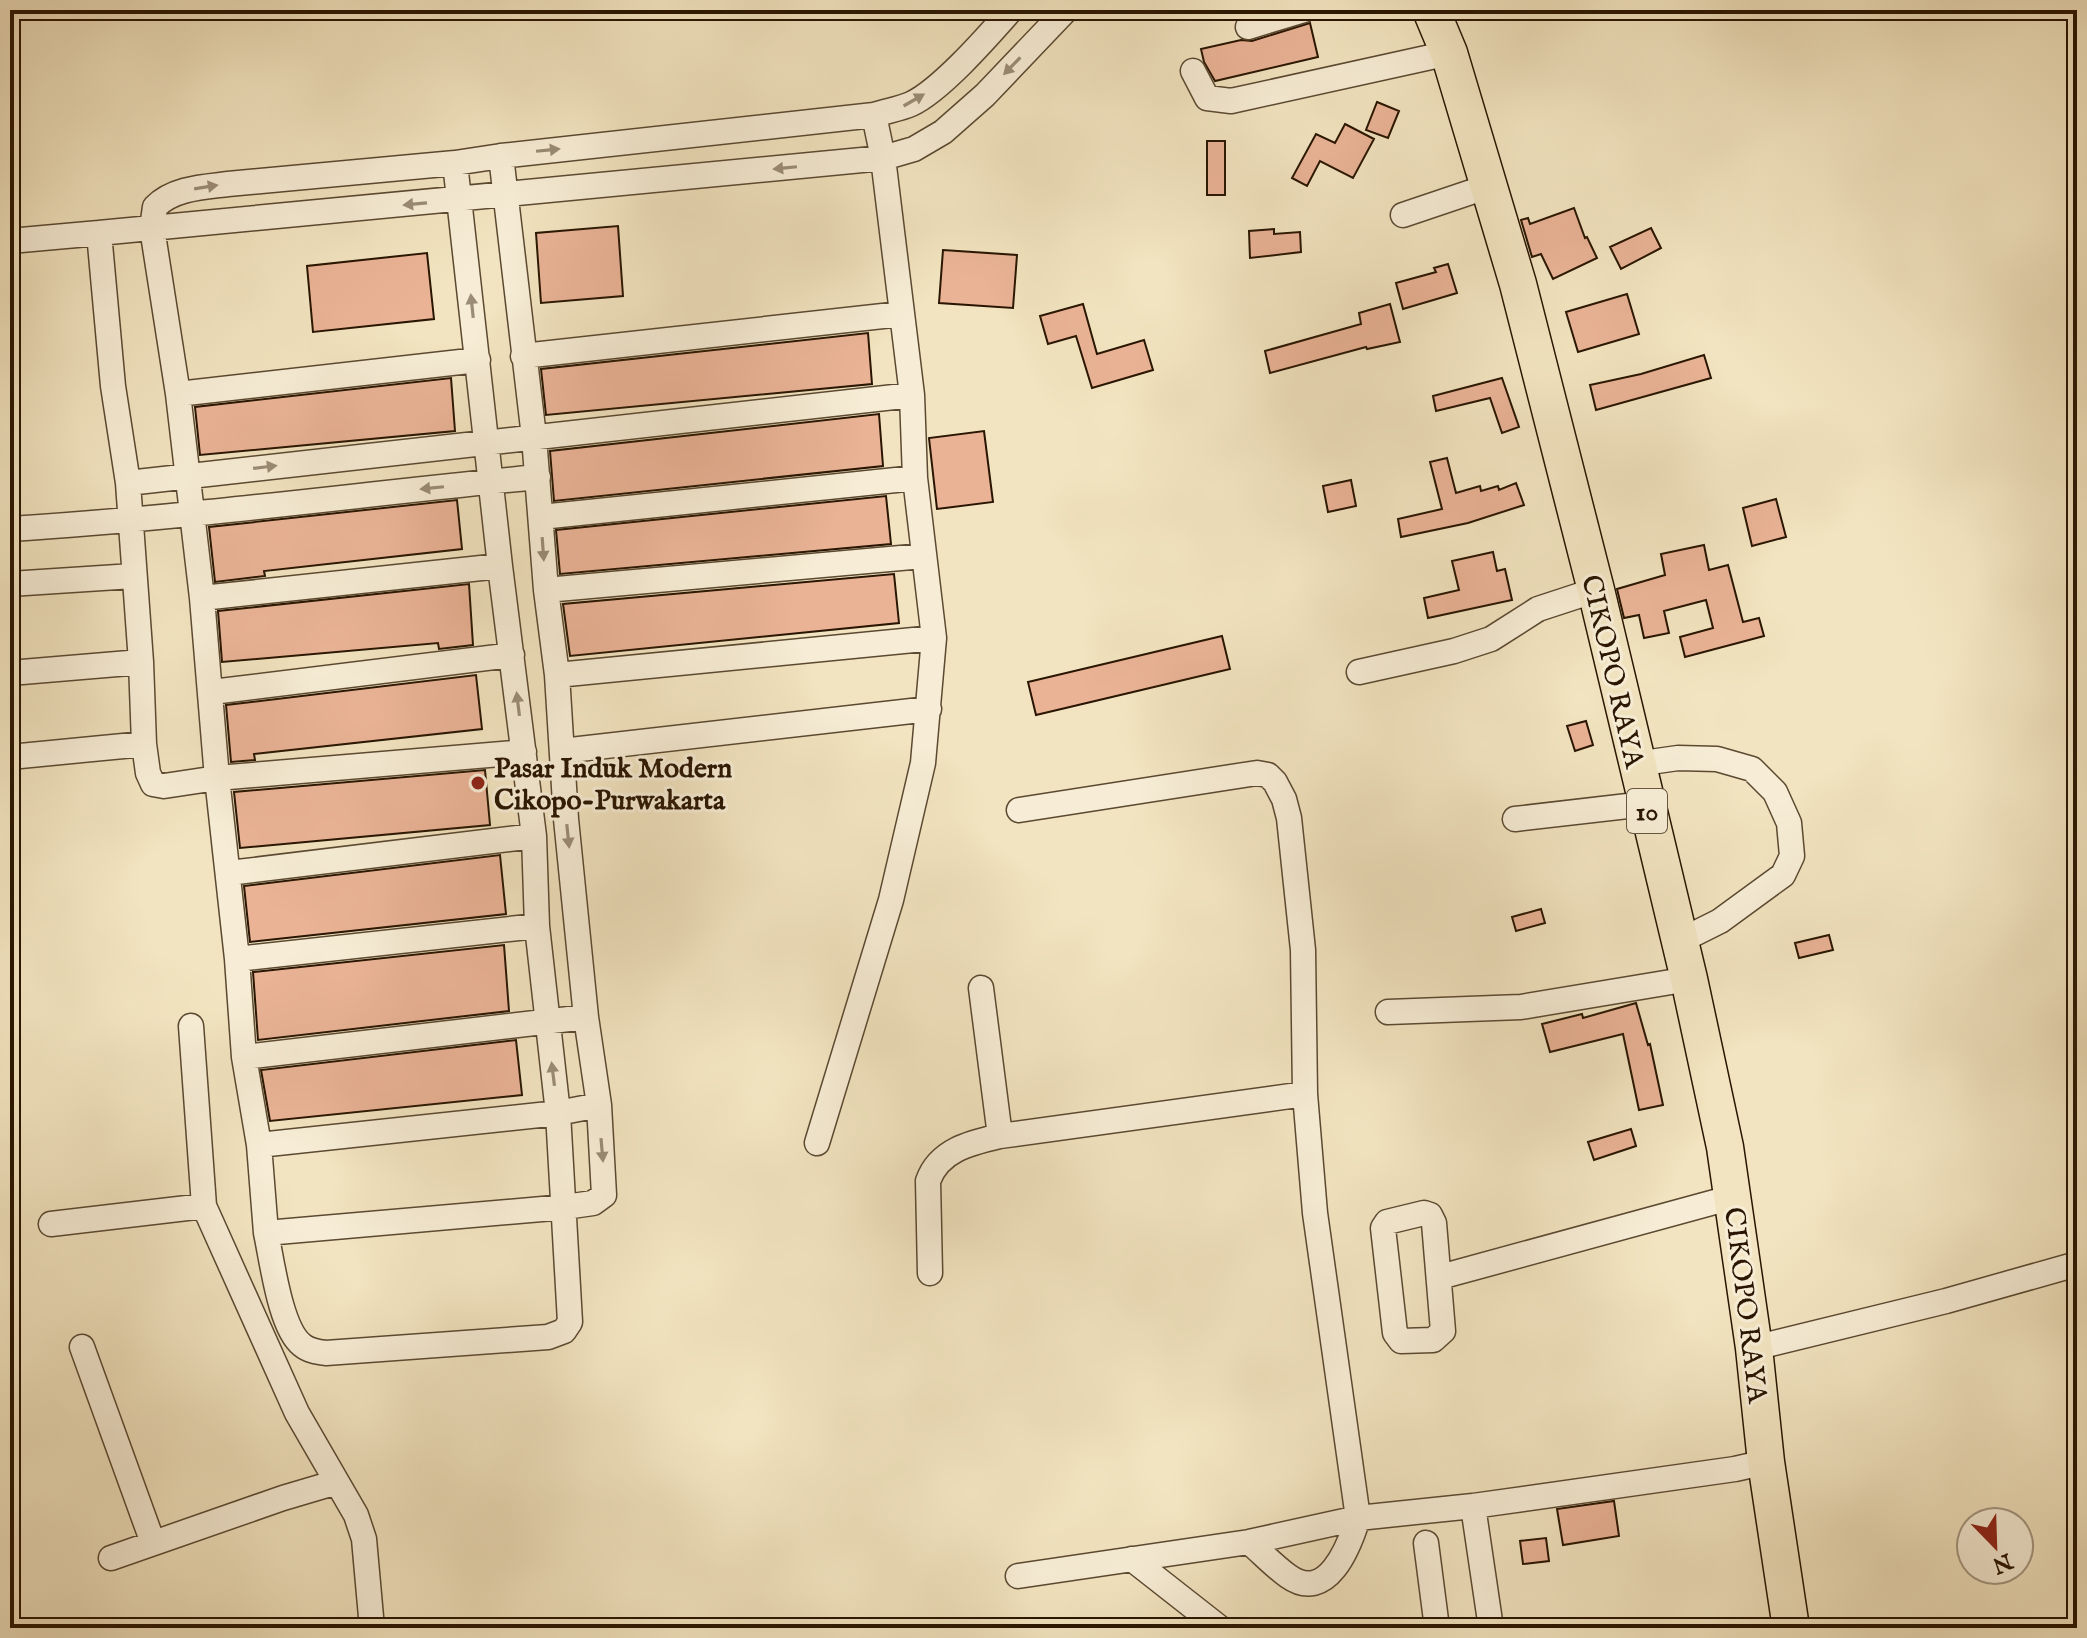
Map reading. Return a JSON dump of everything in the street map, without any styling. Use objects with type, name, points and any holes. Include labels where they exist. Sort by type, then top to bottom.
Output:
[{"type":"highway","name":"CIKOPO RAYA","points":[[1431,10],[1449,53],[1518,284],[1596,590],[1689,979],[1733,1197],[1766,1462],[1791,1628]]},
{"type":"street","points":[[455,163],[534,836],[537,926],[558,1113],[570,1322],[564,1331],[548,1337],[326,1353],[302,1345],[285,1316],[266,1233],[259,1145],[244,1057],[202,598],[178,394],[152,212],[161,201],[198,188],[455,163],[874,115],[912,104],[942,81],[1011,10]]},
{"type":"street","points":[[10,241],[883,158],[914,149],[943,132],[985,95],[1066,10]]},
{"type":"street","points":[[1248,27],[1304,10]]},
{"type":"street","points":[[1193,71],[1207,98],[1231,101],[1449,53]]},
{"type":"street","points":[[817,1143],[891,900],[923,763],[934,638],[915,478],[912,395],[883,158],[874,115]]},
{"type":"street","points":[[266,1233],[565,1207],[593,1203],[604,1195],[599,1105],[586,1017],[538,477],[501,156]]},
{"type":"street","points":[[1403,215],[1489,186]]},
{"type":"street","points":[[99,233],[113,386],[128,483],[144,744],[148,773],[156,785],[524,752]]},
{"type":"street","points":[[523,356],[901,314]]},
{"type":"street","points":[[178,394],[478,360]]},
{"type":"street","points":[[128,483],[912,395]]},
{"type":"street","points":[[10,529],[129,522],[538,477]]},
{"type":"street","points":[[541,517],[915,478]]},
{"type":"street","points":[[546,590],[923,556]]},
{"type":"street","points":[[202,598],[500,566]]},
{"type":"street","points":[[10,584],[133,576]]},
{"type":"street","points":[[1359,672],[1491,639],[1538,609],[1596,590]]},
{"type":"street","points":[[557,675],[934,638]]},
{"type":"street","points":[[212,692],[512,655]]},
{"type":"street","points":[[10,673],[141,662]]},
{"type":"street","points":[[562,751],[929,709]]},
{"type":"street","points":[[10,757],[144,744]]},
{"type":"street","points":[[1636,764],[1678,758],[1717,759],[1752,769],[1775,792],[1789,823],[1792,856],[1783,875],[1720,921],[1680,941]]},
{"type":"street","points":[[1019,810],[1257,773],[1268,775],[1284,799],[1289,818],[1303,950],[1305,1094],[1315,1213],[1358,1518],[1344,1555],[1326,1578],[1313,1583],[1305,1584],[1288,1577],[1249,1542]]},
{"type":"street","points":[[1515,819],[1645,804]]},
{"type":"street","points":[[229,873],[534,836]]},
{"type":"street","points":[[237,959],[537,926]]},
{"type":"street","points":[[1388,1012],[1521,1007],[1689,979]]},
{"type":"street","points":[[981,988],[1000,1136]]},
{"type":"street","points":[[244,1057],[586,1017]]},
{"type":"street","points":[[191,1026],[204,1206],[297,1413],[356,1515],[364,1539],[372,1628]]},
{"type":"street","points":[[930,1273],[928,1181],[932,1169],[953,1150],[1000,1136],[1305,1094]]},
{"type":"street","points":[[259,1145],[558,1113],[599,1105]]},
{"type":"street","points":[[1440,1277],[1733,1197]]},
{"type":"street","points":[[51,1224],[204,1206]]},
{"type":"street","points":[[1424,1213],[1430,1215],[1434,1223],[1440,1277],[1442,1334],[1433,1340],[1400,1341],[1395,1333],[1382,1234],[1387,1222],[1424,1213]]},
{"type":"street","points":[[1754,1348],[1946,1301],[2077,1264]]},
{"type":"street","points":[[82,1347],[153,1543]]},
{"type":"street","points":[[1018,1576],[1249,1542],[1358,1518],[1473,1506],[1766,1462]]},
{"type":"street","points":[[111,1558],[337,1482]]},
{"type":"street","points":[[1473,1506],[1491,1628]]},
{"type":"street","points":[[1426,1543],[1437,1628]]},
{"type":"street","points":[[1132,1559],[1220,1628]]},
{"type":"building","points":[[1310,23],[1318,57],[1215,81],[1204,62],[1201,49],[1241,40],[1252,41]]},
{"type":"building","points":[[1377,102],[1399,111],[1388,138],[1366,130]]},
{"type":"building","points":[[1345,124],[1374,139],[1353,178],[1320,161],[1307,186],[1292,178],[1316,134],[1335,143]]},
{"type":"building","points":[[1207,141],[1225,141],[1225,195],[1207,195]]},
{"type":"building","points":[[1574,208],[1585,238],[1597,258],[1553,279],[1541,254],[1532,257],[1521,220],[1528,218],[1530,224]]},
{"type":"building","points":[[618,226],[623,296],[541,303],[536,233]]},
{"type":"building","points":[[1651,228],[1661,248],[1621,269],[1610,247]]},
{"type":"building","points":[[1274,229],[1274,234],[1300,232],[1301,252],[1250,258],[1249,231]]},
{"type":"building","points":[[943,250],[1017,255],[1013,308],[939,303]]},
{"type":"building","points":[[427,253],[434,319],[313,332],[307,266]]},
{"type":"building","points":[[1448,264],[1457,293],[1403,309],[1396,283],[1436,272],[1434,268]]},
{"type":"building","points":[[1627,294],[1639,334],[1578,352],[1566,312]]},
{"type":"building","points":[[1083,304],[1097,354],[1144,340],[1153,370],[1092,388],[1076,336],[1048,344],[1040,316]]},
{"type":"building","points":[[1390,304],[1400,342],[1366,347],[1270,373],[1265,351],[1361,324],[1359,313]]},
{"type":"building","points":[[868,333],[872,384],[546,415],[541,369]]},
{"type":"building","points":[[1704,355],[1711,378],[1596,410],[1590,385]]},
{"type":"building","points":[[451,378],[455,431],[200,455],[195,407]]},
{"type":"building","points":[[1502,378],[1519,427],[1502,433],[1490,398],[1436,411],[1433,396]]},
{"type":"building","points":[[879,414],[883,466],[554,501],[550,451]]},
{"type":"building","points":[[984,431],[993,502],[937,509],[929,438]]},
{"type":"building","points":[[1447,458],[1456,493],[1480,486],[1481,491],[1498,486],[1499,490],[1516,483],[1524,505],[1468,523],[1401,537],[1398,519],[1442,509],[1430,462]]},
{"type":"building","points":[[1351,480],[1356,506],[1328,512],[1323,486]]},
{"type":"building","points":[[886,496],[891,544],[560,574],[556,530]]},
{"type":"building","points":[[1776,499],[1786,537],[1752,546],[1743,508]]},
{"type":"building","points":[[457,500],[462,549],[264,571],[265,576],[215,582],[209,527]]},
{"type":"building","points":[[1704,545],[1709,570],[1728,565],[1743,622],[1759,618],[1764,636],[1685,657],[1680,637],[1713,628],[1706,600],[1664,611],[1669,633],[1644,638],[1639,615],[1624,618],[1617,589],[1665,575],[1661,554]]},
{"type":"building","points":[[1493,552],[1497,571],[1505,569],[1512,600],[1428,618],[1424,598],[1459,590],[1452,561]]},
{"type":"building","points":[[894,574],[899,623],[570,656],[563,604]]},
{"type":"building","points":[[469,584],[473,645],[439,649],[438,643],[222,662],[218,611]]},
{"type":"building","points":[[1222,636],[1230,669],[1036,715],[1028,682]]},
{"type":"building","points":[[476,675],[482,729],[254,754],[255,760],[231,762],[226,705]]},
{"type":"building","points":[[1586,721],[1593,745],[1575,751],[1567,726]]},
{"type":"building","points":[[485,770],[490,825],[240,848],[234,792]]},
{"type":"building","points":[[500,855],[506,914],[250,942],[244,886]]},
{"type":"building","points":[[1541,909],[1545,923],[1516,931],[1512,917]]},
{"type":"building","points":[[1829,935],[1833,950],[1799,958],[1795,943]]},
{"type":"building","points":[[504,945],[509,1011],[258,1040],[253,972]]},
{"type":"building","points":[[1636,1003],[1650,1044],[1663,1105],[1639,1110],[1623,1034],[1550,1052],[1542,1024],[1582,1014],[1583,1018]]},
{"type":"building","points":[[516,1040],[522,1095],[270,1121],[261,1070]]},
{"type":"building","points":[[1631,1129],[1636,1146],[1594,1160],[1588,1142]]},
{"type":"building","points":[[1614,1501],[1619,1536],[1563,1545],[1557,1509]]},
{"type":"building","points":[[1546,1538],[1549,1561],[1523,1564],[1520,1541]]},
{"type":"place","name":"Pasar Induk Modern Cikopo-Purwakarta","points":[[478,783]]}]
